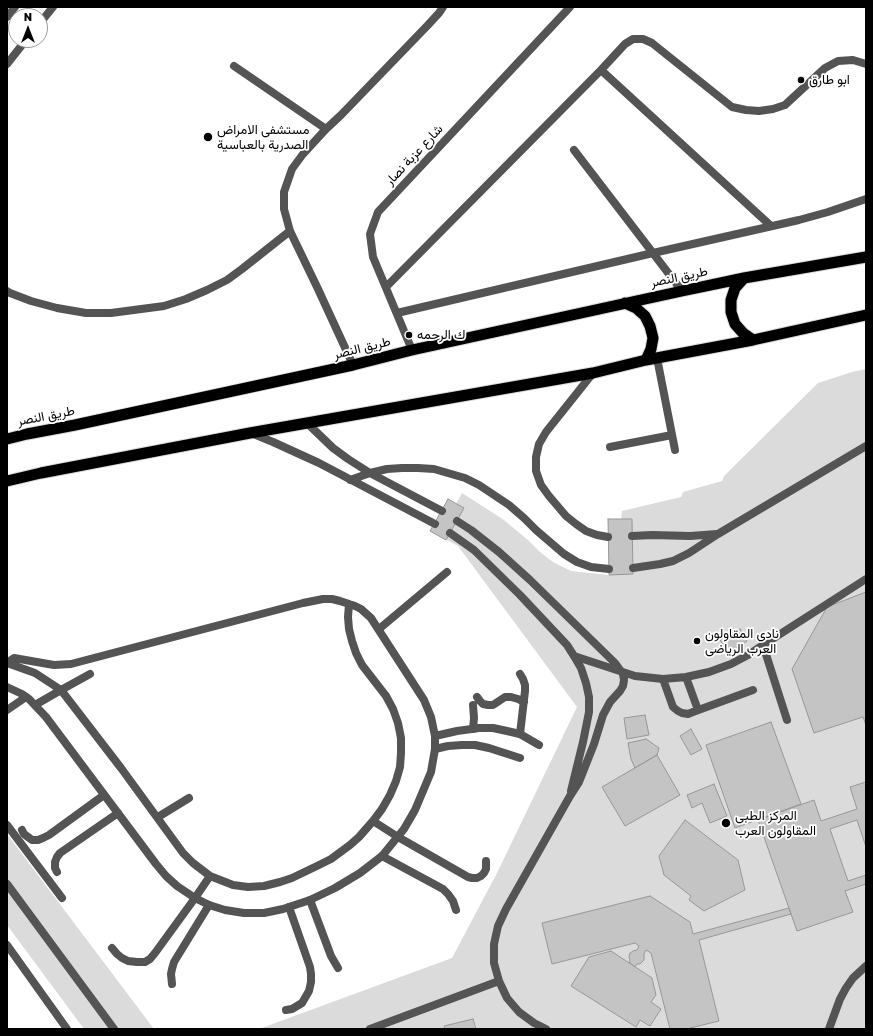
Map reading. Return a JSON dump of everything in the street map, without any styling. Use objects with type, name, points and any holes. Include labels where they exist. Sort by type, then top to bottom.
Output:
[{"type":"highway","name":"طريق النصر","points":[[7,438],[75,425],[353,365],[412,350],[625,303],[744,278],[866,257]]},
{"type":"highway","points":[[744,278],[735,288],[731,300],[730,312],[735,324],[743,334],[754,340]]},
{"type":"highway","points":[[625,303],[636,308],[645,316],[650,326],[653,338],[651,359]]},
{"type":"highway","points":[[7,481],[41,473],[250,433],[593,373],[651,359],[754,340],[866,314]]},
{"type":"street","points":[[7,17],[15,7]]},
{"type":"street","points":[[353,365],[290,231],[284,209],[284,192],[292,170],[303,154],[427,26],[439,13],[442,7]]},
{"type":"street","name":"شارع عزبة نصار","points":[[412,350],[373,257],[370,234],[378,212],[570,7]]},
{"type":"street","points":[[386,287],[625,44],[633,39],[643,39],[652,43],[732,107],[746,110],[759,111],[786,105],[825,68],[838,61],[853,60],[866,64]]},
{"type":"street","points":[[7,64],[20,48]]},
{"type":"street","points":[[234,66],[326,129]]},
{"type":"street","points":[[601,70],[771,226]]},
{"type":"street","points":[[574,150],[682,291]]},
{"type":"street","points":[[396,313],[799,220],[866,199]]},
{"type":"street","points":[[7,291],[31,301],[57,308],[86,313],[112,313],[164,306],[186,299],[227,280],[290,231]]},
{"type":"street","points":[[651,359],[675,450]]},
{"type":"street","points":[[593,373],[546,432],[539,444],[536,457],[536,471],[541,485],[566,516],[586,531],[597,536],[608,537]]},
{"type":"street","points":[[307,423],[333,448],[348,459],[370,473],[442,511]]},
{"type":"street","points":[[250,433],[296,452],[434,524]]},
{"type":"street","points":[[610,447],[672,435]]},
{"type":"street","points":[[633,568],[660,564],[680,558],[694,551],[718,534],[866,446]]},
{"type":"street","points":[[350,480],[387,469],[402,468],[434,469],[465,478],[479,485],[509,505],[564,554],[577,562],[591,567],[610,569]]},
{"type":"street","points":[[457,521],[471,530],[530,580],[615,663],[622,672],[624,680],[623,686],[610,702],[603,715],[594,744],[579,782],[506,909],[498,926],[494,944],[494,963],[499,981],[507,998],[519,1012],[534,1023],[546,1029]]},
{"type":"street","points":[[450,533],[474,550],[520,595],[567,646],[581,668],[589,697],[589,712],[584,742],[570,796]]},
{"type":"street","points":[[632,536],[690,536],[718,534]]},
{"type":"street","points":[[474,550],[483,540]]},
{"type":"street","points":[[379,629],[447,572]]},
{"type":"street","points":[[574,656],[635,676],[663,679],[686,677],[710,672],[731,664],[748,655],[866,579]]},
{"type":"street","points":[[7,663],[14,658],[54,665],[71,664],[314,600],[332,599],[349,604],[366,613],[379,629],[424,700],[431,717],[434,736],[431,772],[415,810],[404,829],[382,856],[360,873],[310,900],[289,908],[264,913],[244,913],[225,910],[209,905],[195,898],[177,886],[166,876],[46,717],[35,704],[26,697],[7,687]]},
{"type":"street","points":[[7,663],[35,673],[61,690],[158,817],[183,853],[193,864],[210,876],[233,885],[248,887],[264,886],[292,878],[332,859],[350,845],[373,821],[390,795],[396,782],[402,753],[398,723],[386,696],[362,665],[356,653],[349,629],[349,604]]},
{"type":"street","points":[[763,644],[787,720]]},
{"type":"street","points":[[35,704],[90,674]]},
{"type":"street","points":[[520,674],[525,685],[520,734]]},
{"type":"street","points":[[686,677],[698,710]]},
{"type":"street","points":[[663,679],[673,707],[682,713],[688,714],[753,690]]},
{"type":"street","points":[[7,710],[26,697]]},
{"type":"street","points":[[477,697],[488,706],[505,697],[518,698],[524,702]]},
{"type":"street","points":[[472,729],[474,718],[473,706]]},
{"type":"street","points":[[434,736],[457,731],[493,728],[520,734],[539,745]]},
{"type":"street","points":[[434,749],[448,746],[475,745],[520,758]]},
{"type":"street","points":[[22,830],[24,834],[32,840],[43,838],[104,795]]},
{"type":"street","points":[[158,817],[189,798]]},
{"type":"street","points":[[57,872],[55,862],[56,857],[60,853],[118,813]]},
{"type":"street","points":[[373,821],[468,877],[477,878],[481,876],[486,870],[486,861]]},
{"type":"street","points":[[7,825],[62,898]]},
{"type":"street","points":[[382,856],[443,889],[453,901],[456,910]]},
{"type":"street","points":[[112,948],[117,954],[128,961],[145,962],[150,959],[210,876]]},
{"type":"street","points":[[7,884],[114,1029]]},
{"type":"street","points":[[310,900],[331,956],[338,968]]},
{"type":"street","points":[[172,984],[171,974],[174,962],[209,905]]},
{"type":"street","points":[[286,1010],[292,1009],[302,1003],[311,982],[310,966],[289,908]]},
{"type":"street","points":[[7,945],[66,1029]]},
{"type":"street","points":[[829,1029],[840,999],[846,988],[853,978],[866,966]]},
{"type":"street","points":[[370,1029],[499,981]]},
{"type":"shaded area","name":"نادى المقاولون العرب الرياضى","points":[[866,369],[866,1029],[259,1029],[452,958],[497,873],[577,707],[458,546],[430,531],[456,504],[462,493],[504,520],[553,562],[571,571],[609,575],[608,519],[621,519],[622,511],[681,497],[683,492],[722,481],[724,476],[818,383]]},
{"type":"shaded area","points":[[7,834],[154,1029],[84,1029],[7,925]]},
{"type":"building","points":[[448,499],[464,508],[446,540],[430,531]]},
{"type":"building","points":[[608,519],[632,519],[633,574],[609,575]]},
{"type":"building","points":[[866,592],[866,725],[863,717],[814,733],[792,669],[827,607]]},
{"type":"building","points":[[740,629],[747,641],[728,653],[720,640]]},
{"type":"building","points":[[645,715],[649,735],[627,739],[624,718]]},
{"type":"building","points":[[771,722],[801,804],[735,828],[706,745]]},
{"type":"building","points":[[691,729],[702,749],[691,755],[680,736]]},
{"type":"building","points":[[646,739],[659,748],[657,755],[635,768],[631,759],[628,743]]},
{"type":"building","points":[[657,755],[680,795],[625,826],[602,787]]},
{"type":"building","points":[[866,782],[866,847],[857,820],[830,829],[848,881],[866,875],[866,884],[845,891],[853,912],[797,931],[758,820],[814,800],[821,821],[857,809],[850,787]]},
{"type":"building","points":[[714,784],[727,816],[710,823],[702,803],[692,808],[687,795]]},
{"type":"building","points":[[685,820],[738,860],[745,890],[704,911],[689,900],[691,896],[664,875],[659,856]]},
{"type":"building","points":[[650,896],[690,922],[693,934],[789,908],[791,914],[699,940],[719,1021],[686,1029],[670,1029],[651,953],[646,950],[644,960],[635,967],[629,962],[630,953],[637,950],[639,946],[635,943],[552,964],[542,923]]},
{"type":"building","points":[[611,951],[652,978],[656,995],[651,1002],[661,1009],[650,1026],[640,1020],[636,1027],[571,986],[589,957]]},
{"type":"building","points":[[473,1019],[476,1029],[445,1029],[444,1026]]},
{"type":"place","name":"ابو طارق","points":[[801,80]]},
{"type":"place","name":"مستشفى الامراض الصدرية بالعباسية","points":[[208,137]]},
{"type":"place","name":"ك الرحمه","points":[[409,335]]},
{"type":"place","name":"نادى المقاولون العرب الرياضى","points":[[697,641]]},
{"type":"place","name":"المركز الطبى المقاولون العرب","points":[[726,823]]}]
